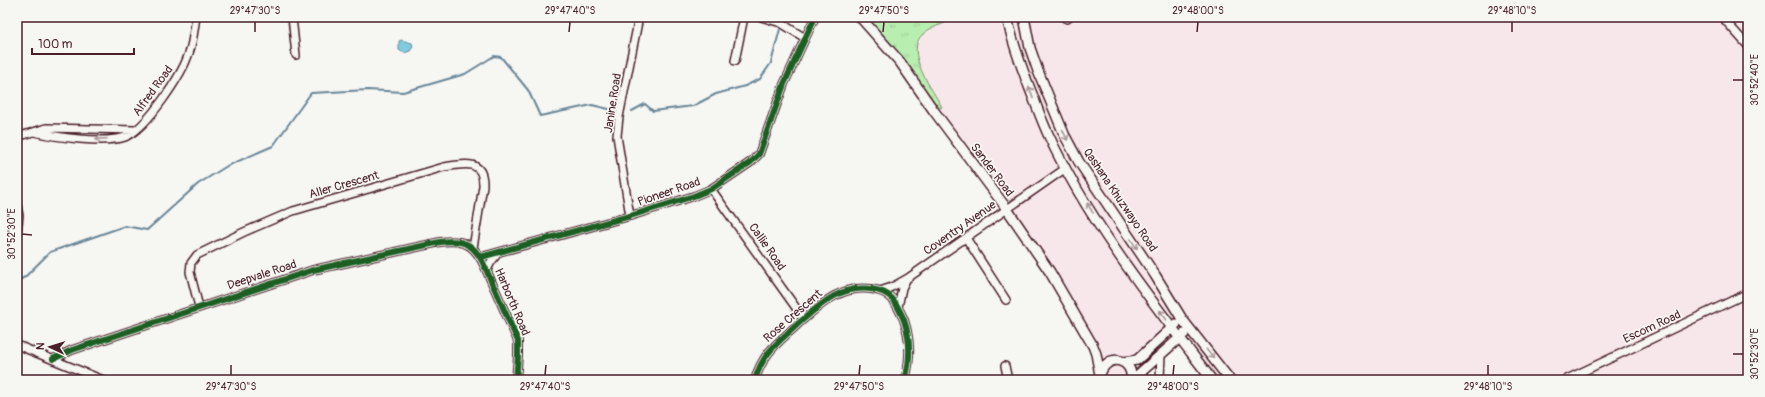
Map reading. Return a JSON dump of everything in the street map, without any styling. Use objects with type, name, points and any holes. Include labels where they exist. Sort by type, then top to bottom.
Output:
[{"type":"main road","name":"Sander Road","points":[[860,17],[900,62],[934,111],[1007,209],[1050,272],[1093,346],[1100,377]]},
{"type":"main road","points":[[1007,17],[1018,56],[1048,134],[1066,168],[1102,229],[1212,380]]},
{"type":"main road","name":"Qashana Khuzwayo Road","points":[[1024,17],[1030,48],[1038,71],[1064,134],[1079,162],[1155,275],[1182,319],[1230,380]]},
{"type":"main road","points":[[1100,377],[1104,365],[1113,360],[1124,362],[1137,360],[1182,319]]},
{"type":"main road","points":[[1132,380],[1190,329]]},
{"type":"main road","name":"Sander Road","points":[[1093,346],[1105,356],[1113,360]]},
{"type":"main road","points":[[1124,362],[1130,370],[1132,380]]},
{"type":"street","name":"Alfred Road","points":[[17,137],[46,128],[111,130],[137,129],[148,119],[183,69],[189,53],[196,17]]},
{"type":"street","points":[[292,17],[296,55]]},
{"type":"street","name":"Janine Road","points":[[630,216],[617,136],[619,117],[639,17]]},
{"type":"street","points":[[735,61],[744,17]]},
{"type":"street","points":[[761,17],[781,23],[805,38]]},
{"type":"street","name":"Pioneer Road","points":[[481,257],[630,216],[694,196],[712,189],[752,162],[759,154],[784,84],[815,17]]},
{"type":"street","points":[[1722,17],[1748,46]]},
{"type":"street","points":[[34,132],[82,139],[120,138],[137,129]]},
{"type":"street","name":"Aller Crescent","points":[[199,307],[190,272],[191,263],[197,255],[244,232],[293,212],[444,167],[466,164],[473,165],[478,168],[483,176],[483,186],[473,248]]},
{"type":"street","name":"Coventry Avenue","points":[[880,291],[892,287],[908,278],[1066,168]]},
{"type":"street","name":"Callie Road","points":[[712,189],[804,319]]},
{"type":"street","points":[[17,205],[19,216],[17,233]]},
{"type":"street","points":[[966,238],[1006,300]]},
{"type":"street","name":"Deepvale Road","points":[[53,359],[72,350],[313,270],[440,242],[460,242],[473,248]]},
{"type":"street","points":[[473,248],[481,257]]},
{"type":"street","points":[[487,270],[490,262],[498,253]]},
{"type":"street","name":"Harborth Road","points":[[481,257],[518,341],[516,380]]},
{"type":"street","points":[[898,307],[902,288],[908,278]]},
{"type":"street","name":"Rose Crescent","points":[[755,380],[762,360],[768,352],[822,303],[846,290],[864,288],[880,291]]},
{"type":"street","points":[[880,291],[890,296],[898,307],[906,328],[910,352],[905,380]]},
{"type":"street","name":"Escom Road","points":[[1565,380],[1748,293]]},
{"type":"street","points":[[17,345],[103,380]]},
{"type":"street","points":[[1160,380],[1161,354]]},
{"type":"street","points":[[1005,366],[1008,380]]},
{"type":"shaded area","points":[[944,17],[1748,17],[1748,380],[1212,380],[1180,338],[1132,380],[1104,380],[1092,345],[1049,272],[933,111],[942,107],[918,64],[917,47],[923,34],[945,23]]},
{"type":"green space","points":[[859,17],[944,17],[945,23],[923,34],[918,42],[916,51],[922,71],[942,107],[933,111]]},
{"type":"water","points":[[401,40],[412,43],[413,47],[410,51],[404,53],[399,50],[399,41]]},
{"type":"waterway","points":[[632,111],[645,104],[653,111],[693,106],[716,94],[745,86],[760,79],[771,63],[780,29]]},
{"type":"waterway","points":[[17,281],[25,277],[50,252],[125,226],[147,230],[198,184],[227,166],[273,146],[311,93],[368,90],[403,92],[465,74],[494,56],[501,57],[528,90],[540,116],[592,105],[613,110]]},
{"type":"cycle path","points":[[481,257],[630,216],[694,196],[711,189],[751,162],[759,154],[784,84],[815,17]]},
{"type":"cycle path","points":[[53,359],[72,350],[313,270],[440,242],[456,241],[473,248],[481,259],[518,341],[516,380]]},
{"type":"cycle path","points":[[755,380],[762,362],[772,348],[799,323],[831,298],[840,293],[860,289],[878,290],[889,295],[896,303],[904,320],[909,343],[909,357],[905,380]]}]
